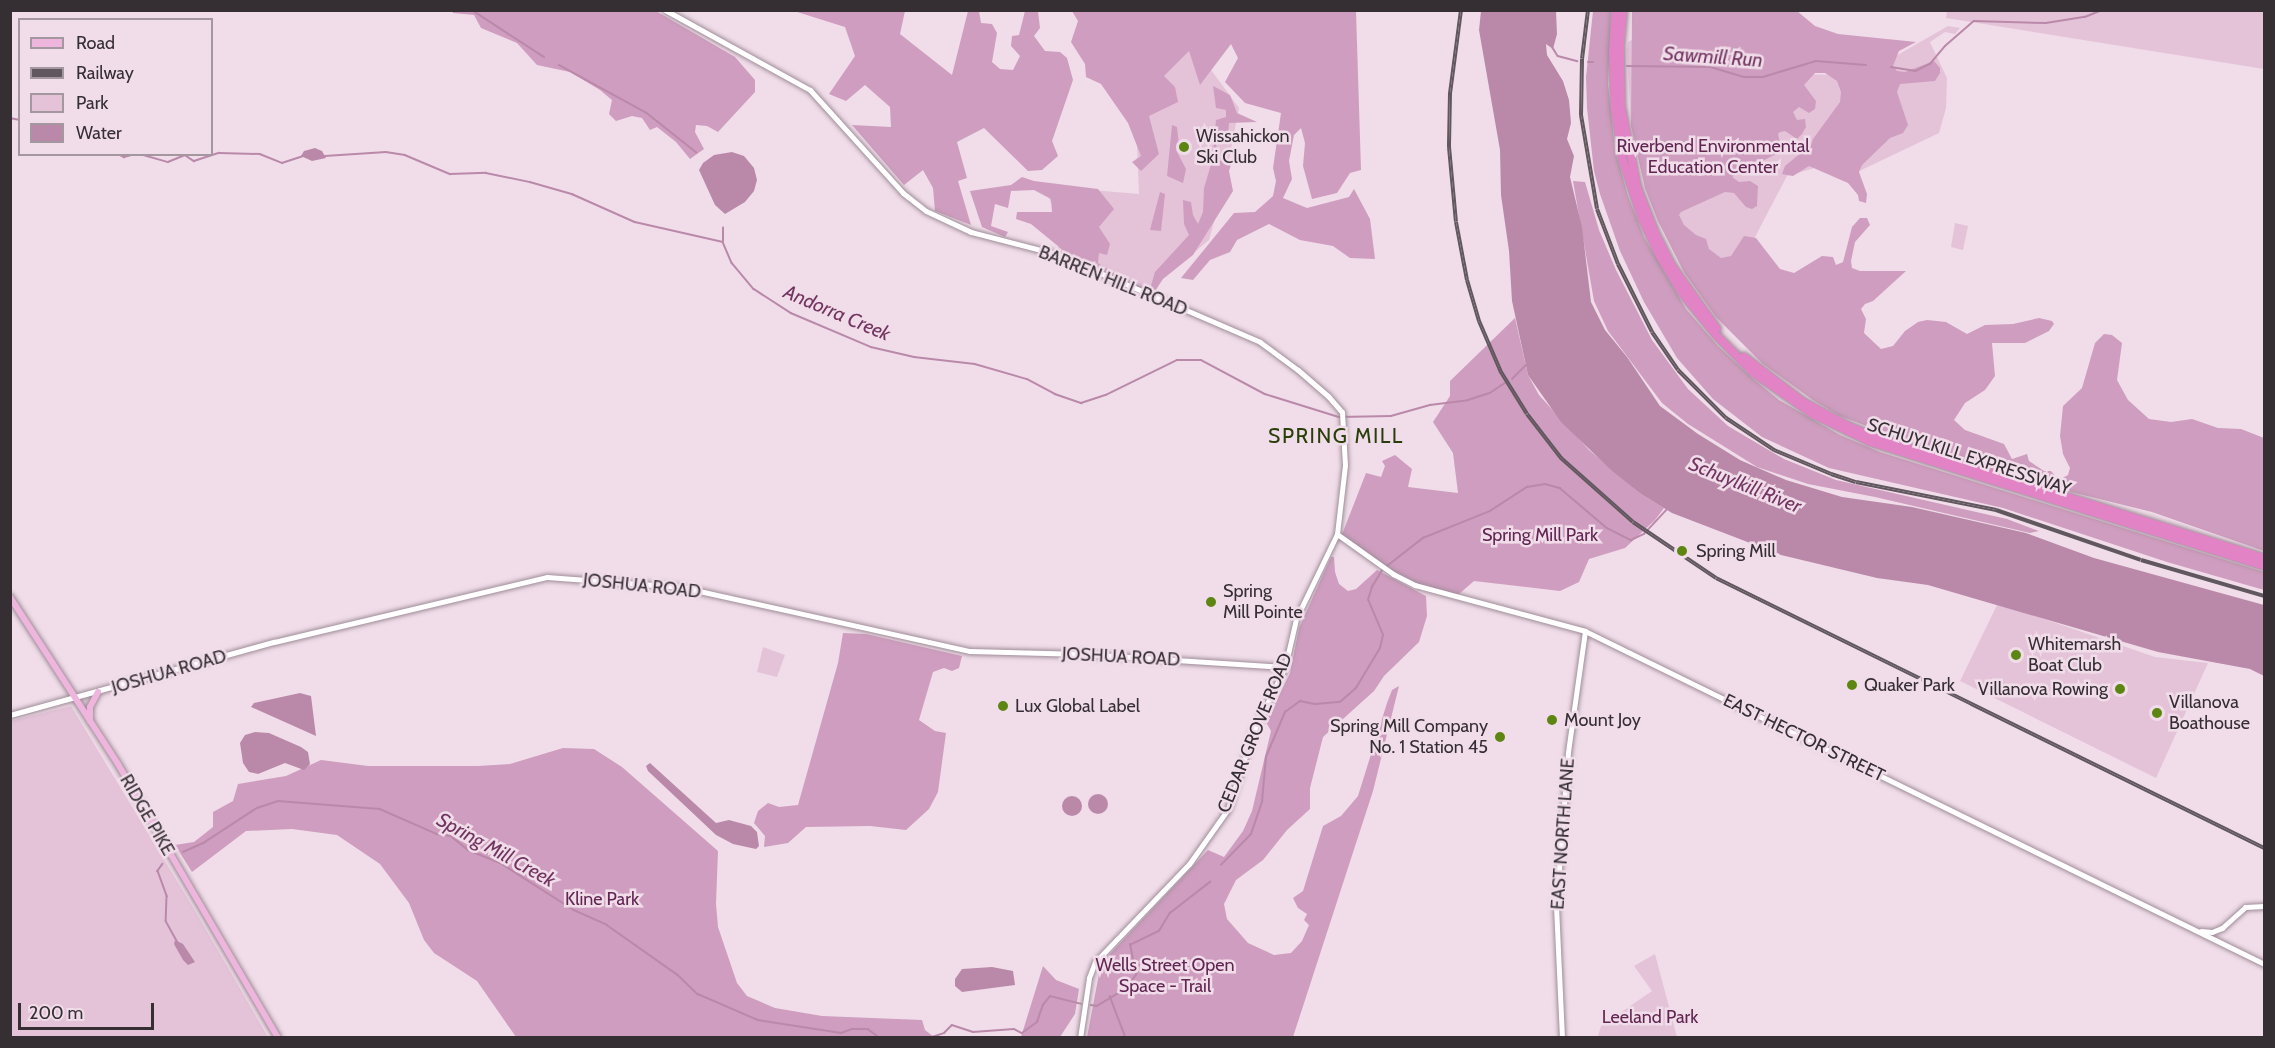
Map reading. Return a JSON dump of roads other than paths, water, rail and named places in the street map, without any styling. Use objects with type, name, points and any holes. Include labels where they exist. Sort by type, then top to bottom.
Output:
[{"type":"highway","name":"SCHUYLKILL EXPRESSWAY","points":[[1616,10],[1613,52],[1615,109],[1623,161],[1642,218],[1671,276],[1695,310],[1754,373],[1813,414],[1870,442],[2265,566]]},
{"type":"highway","name":"SCHUYLKILL EXPRESSWAY","points":[[1623,10],[1620,42],[1622,115],[1631,166],[1645,210],[1664,251],[1693,298],[1729,342],[1758,369],[1819,412],[1878,438],[2265,558]]},
{"type":"main road","name":"BARREN HILL ROAD","points":[[665,10],[810,90],[903,193],[926,211],[971,232],[1056,254],[1260,342],[1290,363],[1339,407],[1344,423],[1345,465],[1337,534]]},
{"type":"main road","name":"EAST HECTOR STREET","points":[[1337,534],[1393,574],[1415,585],[1444,595],[1585,631],[2265,964]]},
{"type":"main road","name":"CEDAR GROVE ROAD","points":[[1080,1038],[1089,978],[1095,962],[1189,864],[1228,808],[1252,732],[1285,666],[1296,619],[1337,534]]},
{"type":"main road","name":"JOSHUA ROAD","points":[[10,715],[98,693],[273,642],[547,577],[681,587],[970,651],[1083,654],[1285,666]]},
{"type":"main road","name":"RIDGE PIKE","points":[[10,597],[129,782],[278,1038]]},
{"type":"main road","name":"EAST NORTH LANE","points":[[1562,1038],[1557,902],[1569,752],[1585,631]]},
{"type":"main road","points":[[90,721],[90,707],[98,693]]},
{"type":"main road","points":[[2219,942],[2218,934],[2239,909],[2254,905],[2265,906]]},
{"type":"main road","points":[[2189,927],[2207,932],[2222,928]]},
{"type":"water","name":"Schuylkill River","points":[[1481,11],[1556,11],[1557,34],[1553,49],[1546,44],[1547,55],[1563,81],[1569,100],[1571,123],[1567,139],[1574,156],[1570,177],[1582,227],[1591,302],[1605,330],[1627,357],[1660,406],[1698,434],[1740,460],[1786,480],[1842,497],[1912,507],[2026,533],[2094,558],[2264,605],[2264,676],[2250,669],[2158,652],[1928,585],[1877,578],[1781,555],[1672,513],[1641,494],[1611,470],[1561,422],[1528,375],[1512,301],[1509,251],[1501,195],[1500,150],[1479,30]]},
{"type":"water","points":[[315,148],[322,151],[326,158],[312,161],[301,156],[304,151]]},
{"type":"water","points":[[732,152],[744,156],[754,168],[757,180],[754,191],[745,202],[725,214],[715,205],[699,170],[703,163],[714,155]]},
{"type":"water","points":[[300,693],[311,696],[316,736],[251,707],[254,703]]},
{"type":"water","points":[[255,732],[269,733],[301,747],[308,752],[310,764],[304,770],[285,763],[258,774],[249,772],[243,763],[240,743],[245,735]]},
{"type":"water","points":[[650,763],[716,823],[729,820],[751,826],[757,832],[759,846],[756,849],[733,844],[716,835],[648,771],[646,766]]},
{"type":"water","points":[[1098,794],[1105,797],[1108,804],[1105,811],[1098,814],[1091,811],[1088,804],[1091,797]]},
{"type":"water","points":[[1072,796],[1079,799],[1082,806],[1079,813],[1072,816],[1065,813],[1062,806],[1065,799]]},
{"type":"water","points":[[175,940],[183,944],[195,962],[188,965],[183,960],[174,944]]},
{"type":"water","points":[[992,967],[1013,971],[1015,985],[962,992],[955,986],[955,979],[962,969]]},
{"type":"waterway","points":[[472,10],[544,57]]},
{"type":"waterway","name":"Sawmill Run","points":[[1891,67],[1916,71],[1930,64],[1945,46],[1974,21],[2046,23],[2085,17],[2102,10]]},
{"type":"waterway","name":"Sawmill Run","points":[[1553,48],[1558,56],[1577,61]]},
{"type":"waterway","name":"Sawmill Run","points":[[1627,66],[1711,67],[1744,77],[1763,77],[1816,61],[1866,65]]},
{"type":"waterway","name":"Sawmill Run","points":[[1588,62],[1593,62]]},
{"type":"waterway","points":[[559,65],[647,113],[696,152]]},
{"type":"waterway","name":"Andorra Creek","points":[[10,118],[18,120]]},
{"type":"waterway","name":"Andorra Creek","points":[[325,156],[386,152],[405,155],[450,174],[486,173],[530,182],[572,194],[635,222],[723,242],[732,263],[754,289],[791,313],[871,347],[914,357],[975,364],[1027,379],[1055,394],[1081,403],[1106,395],[1177,360],[1201,360],[1265,394],[1339,417],[1391,416],[1430,405],[1468,400],[1490,393],[1505,383]]},
{"type":"waterway","name":"Andorra Creek","points":[[213,155],[219,153],[260,154],[282,163],[303,156]]},
{"type":"waterway","name":"Andorra Creek","points":[[122,156],[128,156]]},
{"type":"waterway","name":"Andorra Creek","points":[[147,156],[168,162],[183,156]]},
{"type":"waterway","name":"Andorra Creek","points":[[186,156],[194,161],[210,156]]},
{"type":"waterway","points":[[723,228],[723,241]]},
{"type":"waterway","name":"Andorra Creek","points":[[1512,379],[1526,365]]},
{"type":"waterway","name":"Spring Mill Creek","points":[[1387,566],[1423,538],[1490,511],[1527,487],[1545,484],[1560,488],[1607,528],[1631,540],[1644,534],[1666,510]]},
{"type":"waterway","name":"Spring Mill Creek","points":[[1221,865],[1251,834],[1262,802],[1266,757],[1285,712],[1300,701],[1316,704],[1340,702],[1356,688],[1380,648],[1383,635],[1368,600],[1372,587],[1383,569]]},
{"type":"waterway","name":"Spring Mill Creek","points":[[183,852],[205,842],[257,808],[278,801],[380,809],[437,834],[451,836],[468,850],[502,864],[574,910],[607,925],[678,975],[698,994],[758,1020],[841,1033],[852,1029],[868,1029],[880,1038]]},
{"type":"waterway","name":"Spring Mill Creek","points":[[163,864],[158,871],[167,896],[166,921],[177,941]]},
{"type":"waterway","name":"Spring Mill Creek","points":[[1091,1005],[1097,1006],[1125,989],[1136,975],[1130,945],[1159,931],[1170,913],[1210,882]]},
{"type":"waterway","name":"Spring Mill Creek","points":[[929,1038],[944,1033],[952,1025],[973,1032],[1014,1029],[1022,1033],[1037,1022],[1043,1005],[1050,996],[1081,1004]]},
{"type":"waterway","points":[[1110,996],[1126,1038]]},
{"type":"railway","points":[[1461,10],[1450,93],[1449,147],[1456,222],[1467,280],[1479,321],[1501,372],[1527,414],[1561,458],[1633,522],[1716,578],[2264,848]]},
{"type":"railway","points":[[1588,10],[1582,59],[1581,115],[1597,209],[1618,264],[1652,332],[1678,370],[1726,418],[1774,450],[1831,474],[1856,482],[1996,510],[2141,560],[2264,596]]},
{"type":"place","name":"Wissahickon Ski Club","points":[[1184,147]]},
{"type":"place","name":"Spring Mill","points":[[1682,551]]},
{"type":"place","name":"Spring Mill Pointe","points":[[1211,602]]},
{"type":"place","name":"Whitemarsh Boat Club","points":[[2016,655]]},
{"type":"place","name":"Quaker Park","points":[[1852,685]]},
{"type":"place","name":"Villanova Rowing","points":[[2120,689]]},
{"type":"place","name":"Lux Global Label","points":[[1003,706]]},
{"type":"place","name":"Villanova Boathouse","points":[[2157,713]]},
{"type":"place","name":"Mount Joy","points":[[1552,720]]},
{"type":"place","name":"Spring Mill Company No. 1 Station 45","points":[[1500,737]]},
{"type":"district","name":"SPRING MILL","points":[[1336,436]]},
{"type":"park label","name":"Riverbend Environmental Education Center","points":[[1713,157]]},
{"type":"park label","name":"Spring Mill Park","points":[[1540,535]]},
{"type":"park label","name":"Kline Park","points":[[602,899]]},
{"type":"park label","name":"Wells Street Open Space - Trail","points":[[1165,976]]},
{"type":"park label","name":"Leeland Park","points":[[1650,1017]]}]
